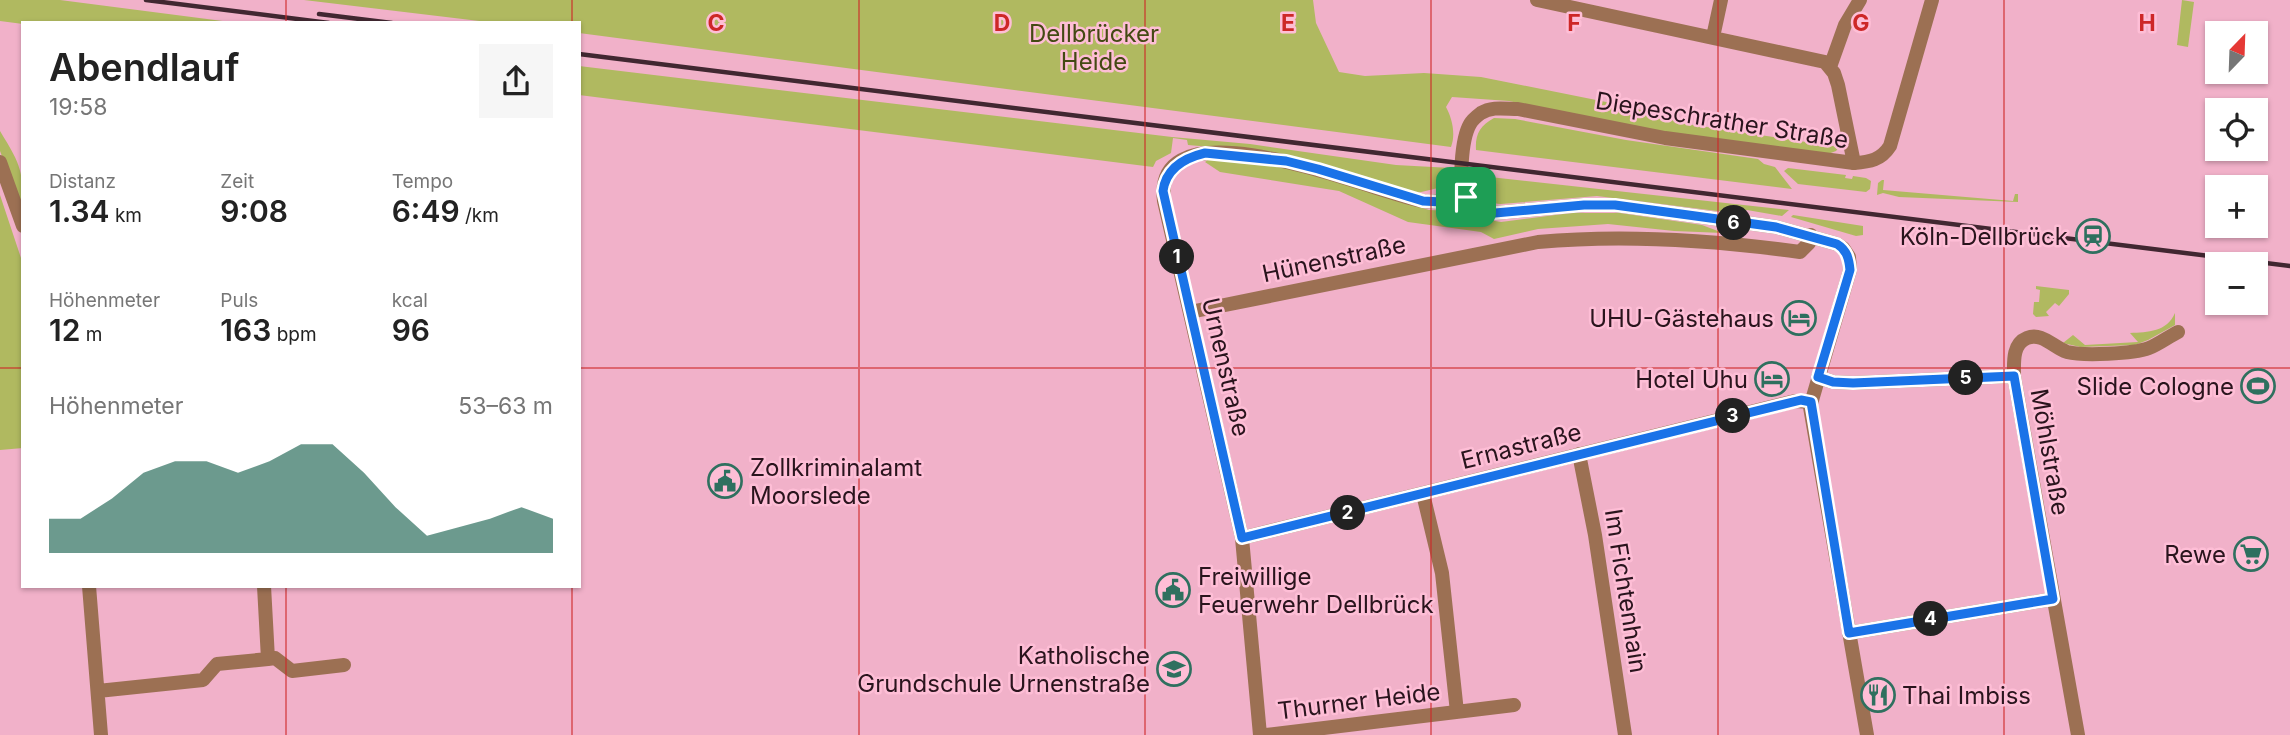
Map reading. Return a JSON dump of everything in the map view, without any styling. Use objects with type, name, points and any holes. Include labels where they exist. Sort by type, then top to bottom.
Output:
[{"type":"street","points":[[1713,37],[1721,0]]},
{"type":"street","points":[[1830,67],[1845,25],[1860,0]]},
{"type":"street","name":"Diepeschrather Straße","points":[[1466,197],[1461,169],[1466,133],[1483,111],[1497,108],[1518,109],[1665,138],[1854,163],[1870,162],[1879,158],[1890,146],[1932,0]]},
{"type":"street","points":[[1542,1],[1819,59],[1830,67],[1838,85],[1854,163]]},
{"type":"street","name":"Urnenstraße","points":[[1260,735],[1242,538],[1163,191],[1168,174],[1189,156],[1205,153],[1229,154],[1286,161],[1423,201],[1442,202],[1466,197]]},
{"type":"street","points":[[0,162],[21,220]]},
{"type":"street","points":[[1466,197],[1482,210],[1495,213],[1615,205],[1776,227],[1811,235],[1843,248],[1849,257],[1850,270],[1811,402],[1867,735]]},
{"type":"street","name":"Hünenstraße","points":[[1190,312],[1538,242],[1592,237],[1634,238],[1727,242],[1800,251],[1809,243],[1811,235]]},
{"type":"street","name":"Möhlstraße","points":[[2078,735],[2013,360],[2016,348],[2023,339],[2032,336],[2041,337],[2058,348],[2077,353],[2138,351],[2178,332]]},
{"type":"street","points":[[1818,377],[1833,382],[1853,383],[2014,376]]},
{"type":"street","name":"Ernastraße","points":[[1242,538],[1796,401],[1811,402]]},
{"type":"street","name":"Im Fichtenhain","points":[[1579,454],[1595,535],[1625,735]]},
{"type":"street","name":"Thurner Heide","points":[[1423,494],[1442,573],[1457,712]]},
{"type":"street","points":[[89,588],[101,735]]},
{"type":"street","points":[[264,588],[268,659]]},
{"type":"street","points":[[1849,633],[2053,599]]},
{"type":"street","points":[[98,691],[203,680],[218,664],[275,658],[292,671],[344,665]]},
{"type":"street","name":"Thurner Heide","points":[[1266,735],[1514,705]]},
{"type":"green space","points":[[0,0],[60,0],[223,21],[21,21],[21,24],[0,21]]},
{"type":"green space","name":"Dellbrücker Heide","points":[[304,0],[1313,0],[1316,23],[1339,72],[1365,76],[1424,73],[1481,77],[1631,107],[1687,124],[1839,147],[1828,154],[1651,131],[1509,101],[1452,97],[1446,107],[1453,126],[1451,147],[581,33],[581,21],[479,21]]},
{"type":"green space","points":[[2182,0],[2194,2],[2188,47],[2177,45]]},
{"type":"green space","points":[[581,66],[1250,144],[1396,165],[1451,168],[1448,179],[1438,188],[1413,194],[1305,159],[1267,152],[1188,145],[1187,140],[1173,138],[1171,153],[1156,161],[1153,167],[581,95]]},
{"type":"green space","points":[[1494,118],[1515,119],[1626,140],[1758,159],[1775,167],[1792,189],[1476,150],[1479,131]]},
{"type":"green space","points":[[0,131],[20,169],[21,208],[0,151]]},
{"type":"green space","points":[[1209,159],[1263,162],[1314,173],[1429,210],[1455,211],[1501,222],[1571,213],[1620,213],[1702,225],[1723,233],[1608,224],[1538,229],[1494,239],[1481,232],[1408,222],[1339,191],[1220,172],[1205,162]]},
{"type":"green space","points":[[1788,168],[1846,175],[1845,178],[1852,179],[1853,176],[1866,178],[1871,181],[1870,189],[1866,192],[1798,184],[1784,171]]},
{"type":"green space","points":[[1473,170],[1490,177],[1789,210],[1782,216],[1747,210],[1739,213],[1725,212],[1597,196],[1501,204],[1487,201],[1478,194],[1475,190]]},
{"type":"green space","points":[[1882,180],[1883,190],[2013,201],[2015,194],[2018,194],[2018,202],[1899,197],[1883,193],[1877,195],[1878,183]]},
{"type":"green space","points":[[0,195],[21,258],[21,448],[0,450]]},
{"type":"green space","points":[[1793,215],[1863,226],[1863,235],[1856,236],[1791,217]]},
{"type":"green space","points":[[2036,286],[2069,290],[2069,294],[2059,306],[2055,303],[2046,312],[2049,316],[2036,317],[2033,314],[2034,302],[2039,302],[2040,290],[2036,289]]},
{"type":"green space","points":[[2175,313],[2175,325],[2135,345],[2080,347],[2063,343],[2073,335],[2085,345],[2138,342],[2130,333],[2162,327]]},
{"type":"railway","points":[[146,0],[313,21]]},
{"type":"railway","points":[[319,14],[376,21]]},
{"type":"railway","points":[[581,54],[2290,266]]},
{"type":"place","name":"Köln-Dellbrück","points":[[2093,236]]},
{"type":"place","name":"UHU-Gästehaus","points":[[1799,318]]},
{"type":"place","name":"Hotel Uhu","points":[[1772,379]]},
{"type":"place","name":"Slide Cologne","points":[[2258,386]]},
{"type":"place","name":"Zollkriminalamt Moorslede","points":[[725,481]]},
{"type":"place","name":"Rewe","points":[[2251,554]]},
{"type":"place","name":"Freiwillige Feuerwehr Dellbrück","points":[[1173,590]]},
{"type":"place","name":"Katholische Grundschule Urnenstraße","points":[[1174,669]]},
{"type":"place","name":"Thai Imbiss","points":[[1878,695]]},
{"type":"route","points":[[1205,153],[1229,154],[1286,161],[1423,201],[1442,202],[1466,197],[1482,210],[1495,213],[1615,205],[1745,225],[1776,227],[1811,235],[1843,248],[1849,259],[1850,270],[1818,377],[1833,382],[1853,383],[2014,376],[2053,599],[1849,633],[1811,415],[1811,402],[1801,400],[1242,538],[1164,201],[1164,183],[1168,174],[1189,156],[1205,153]]}]
